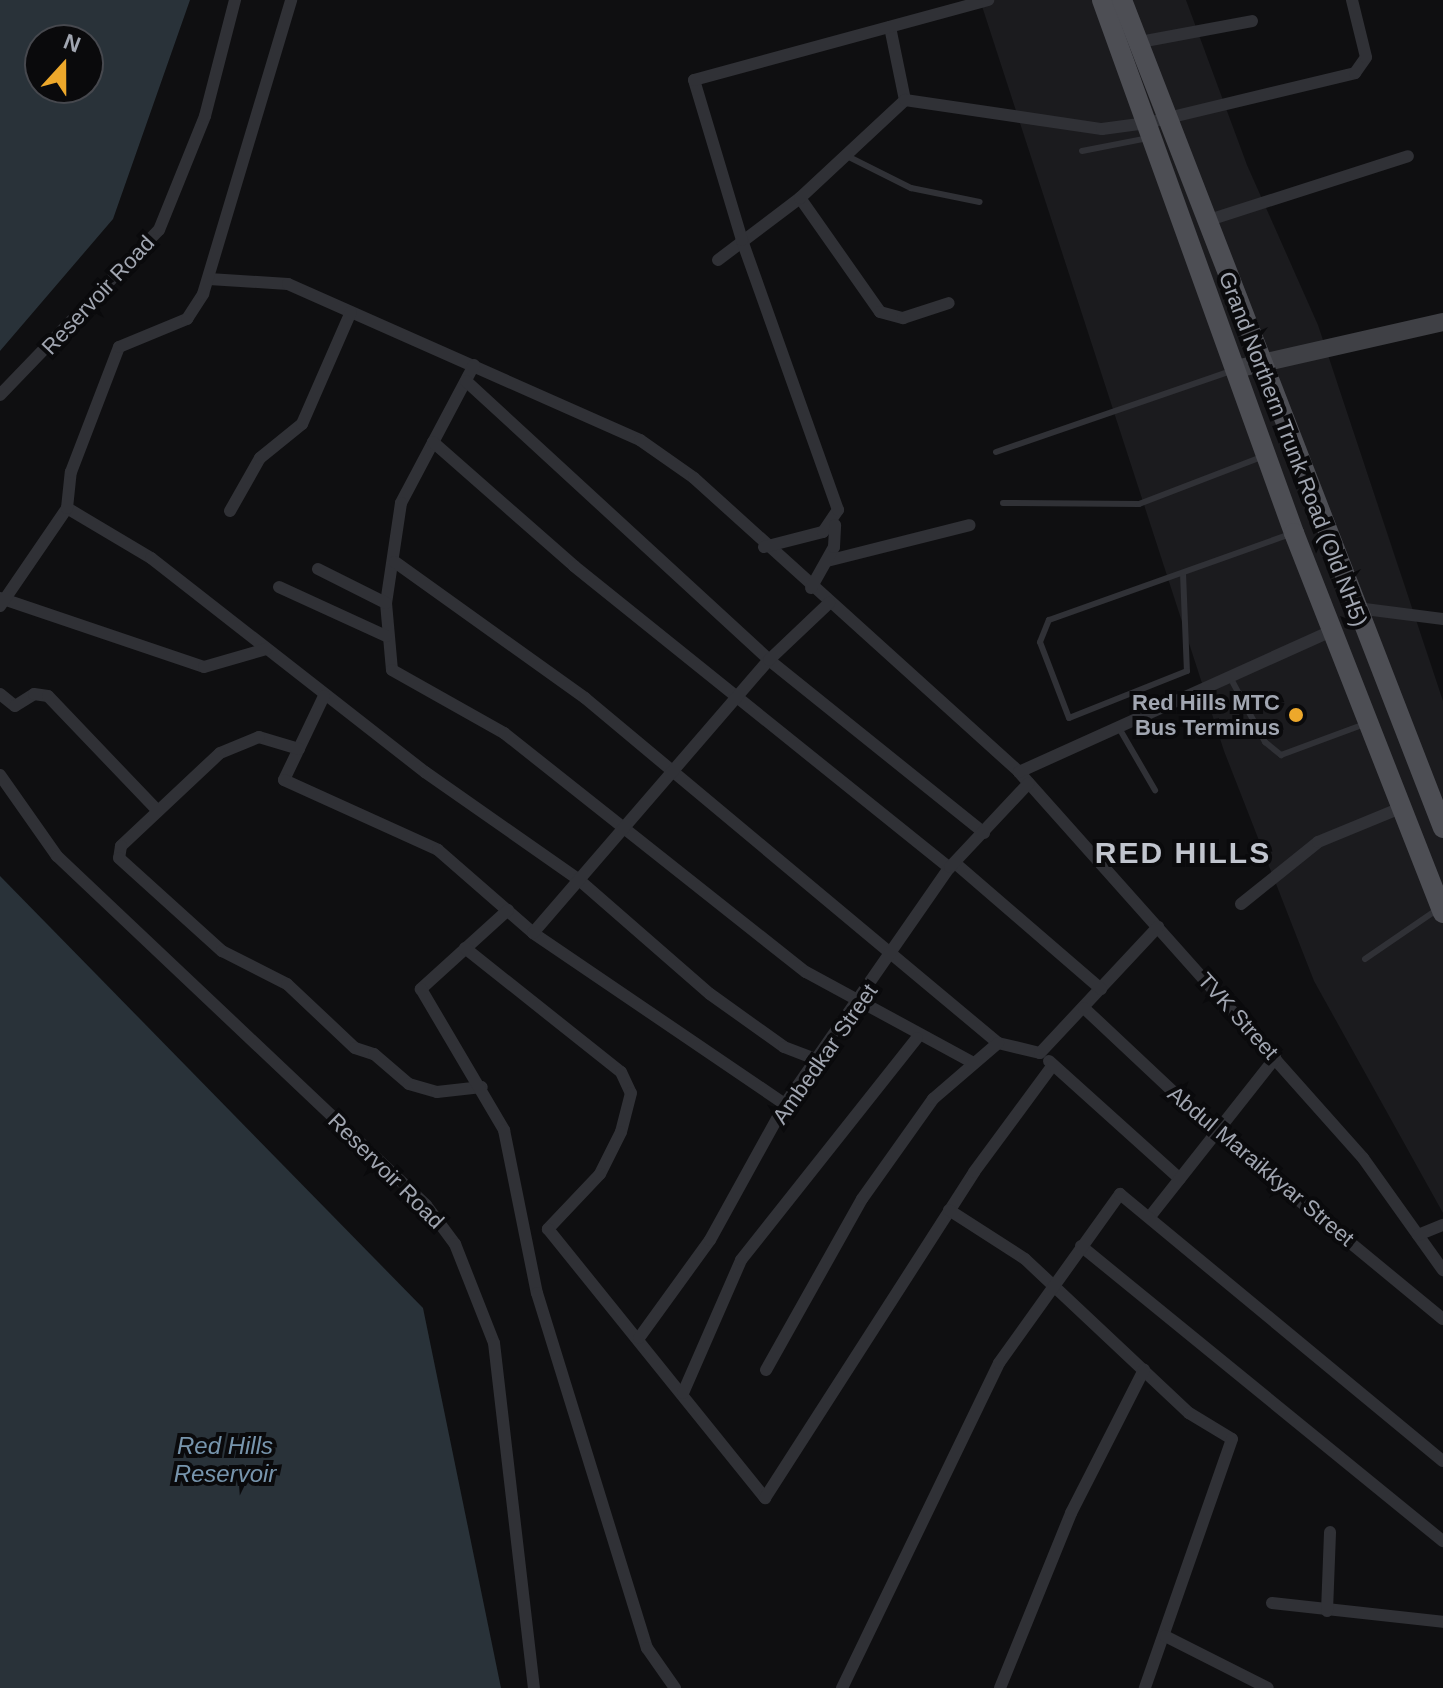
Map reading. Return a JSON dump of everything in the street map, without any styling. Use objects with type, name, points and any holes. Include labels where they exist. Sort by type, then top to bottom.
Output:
[{"type":"main road","name":"Grand Northern Trunk Road (Old NH5)","points":[[1102,0],[1154,126],[1294,533],[1335,629],[1442,911]]},
{"type":"main road","name":"Grand Northern Trunk Road (Old NH5)","points":[[1122,0],[1140,42],[1154,126],[1206,221],[1263,360],[1443,828]]},
{"type":"street","name":"Reservoir Road","points":[[0,395],[159,230],[205,116],[235,0]]},
{"type":"street","points":[[266,649],[204,667],[1,601],[67,508],[71,472],[119,347],[187,319],[209,279],[291,0]]},
{"type":"street","points":[[811,588],[827,561],[838,510],[742,240],[694,80],[988,0]]},
{"type":"street","points":[[905,100],[1102,129],[1154,126],[1355,73],[1366,57],[1352,0]]},
{"type":"street","points":[[1140,42],[1252,21]]},
{"type":"street","points":[[890,27],[905,100]]},
{"type":"street","points":[[718,260],[800,198],[905,100]]},
{"type":"street","points":[[1206,221],[1408,156]]},
{"type":"street","points":[[800,198],[880,312],[903,318],[949,303]]},
{"type":"street","name":"TVK Street","points":[[209,279],[273,279],[640,440],[694,478],[764,547],[1019,772],[1275,1058],[1443,1270]]},
{"type":"street","points":[[230,511],[260,458],[302,424],[351,312]]},
{"type":"street","points":[[1236,369],[1263,360],[1443,322]]},
{"type":"street","points":[[474,365],[401,503],[395,562],[386,603],[386,636],[392,670],[408,685],[504,733],[806,972],[917,1038],[970,1061]]},
{"type":"street","points":[[466,381],[769,660],[984,833]]},
{"type":"street","points":[[433,442],[737,700],[952,866],[1101,989]]},
{"type":"street","points":[[67,508],[151,558],[324,696],[578,879],[710,994],[784,1047],[818,1060]]},
{"type":"street","points":[[764,547],[835,525]]},
{"type":"street","points":[[827,561],[970,525]]},
{"type":"street","points":[[395,562],[502,635],[895,951],[998,1043],[1040,1053],[1180,1179]]},
{"type":"street","points":[[318,569],[386,603]]},
{"type":"street","points":[[279,587],[386,636]]},
{"type":"street","points":[[533,933],[578,879],[676,775],[769,660],[829,603]]},
{"type":"street","points":[[1357,608],[1443,619]]},
{"type":"street","points":[[1019,772],[1231,679],[1335,629]]},
{"type":"street","points":[[0,694],[15,706],[34,694],[48,696],[158,811]]},
{"type":"street","points":[[324,696],[284,780],[438,850],[533,933],[785,1104]]},
{"type":"street","points":[[299,749],[259,737],[241,743],[158,811],[121,846],[119,858],[222,951],[287,984],[355,1048],[374,1054],[409,1084],[437,1092],[482,1087]]},
{"type":"street","name":"Reservoir Road","points":[[0,775],[57,856],[426,1205],[455,1244],[494,1343],[534,1688]]},
{"type":"street","name":"Ambedkar Street","points":[[639,1338],[710,1240],[785,1104],[859,1006],[952,866],[1029,783]]},
{"type":"street","points":[[1241,904],[1318,842],[1403,807]]},
{"type":"street","points":[[508,910],[421,989],[482,1087],[514,1160],[537,1293],[647,1648],[675,1688]]},
{"type":"street","points":[[1040,1053],[1158,927]]},
{"type":"street","points":[[465,948],[621,1072],[631,1093],[600,1174],[548,1229],[765,1498],[949,1210],[1053,1065]]},
{"type":"street","name":"Abdul Maraikkyar Street","points":[[1084,1008],[1216,1132],[1443,1319]]},
{"type":"street","points":[[683,1393],[741,1260],[917,1038]]},
{"type":"street","points":[[766,1370],[862,1199],[970,1061],[998,1043]]},
{"type":"street","points":[[1152,1214],[1275,1058]]},
{"type":"street","points":[[842,1688],[999,1363],[1120,1194],[1152,1214],[1443,1461]]},
{"type":"street","points":[[949,1210],[1053,1284],[1189,1413],[1232,1439],[1145,1688]]},
{"type":"street","points":[[1418,1235],[1443,1225]]},
{"type":"street","points":[[1081,1246],[1443,1541]]},
{"type":"street","points":[[1000,1688],[1071,1513],[1144,1370]]},
{"type":"street","points":[[1327,1611],[1330,1532]]},
{"type":"street","points":[[1272,1603],[1443,1622]]},
{"type":"street","points":[[1165,1636],[1268,1688]]},
{"type":"lane","points":[[1082,151],[1154,126]]},
{"type":"lane","points":[[847,156],[911,188],[980,202]]},
{"type":"lane","points":[[996,452],[1236,369]]},
{"type":"lane","points":[[1003,503],[1139,504],[1267,455]]},
{"type":"lane","points":[[1183,573],[1187,671],[1069,718],[1040,642],[1043,628],[1058,616],[1294,533]]},
{"type":"lane","points":[[1231,679],[1265,742],[1281,755],[1368,722]]},
{"type":"lane","points":[[1119,728],[1155,790]]},
{"type":"lane","points":[[1365,959],[1442,911]]},
{"type":"shaded area","points":[[980,0],[1186,0],[1247,165],[1318,325],[1443,701],[1443,1213],[1314,981],[1224,751]]},
{"type":"water","points":[[0,0],[190,0],[113,219],[0,351]]},
{"type":"water","name":"Red Hills Reservoir","points":[[0,876],[423,1308],[501,1688],[0,1688]]},
{"type":"place","name":"Red Hills MTC Bus Terminus","points":[[1296,715]]},
{"type":"district","name":"RED HILLS","points":[[1183,853]]}]
